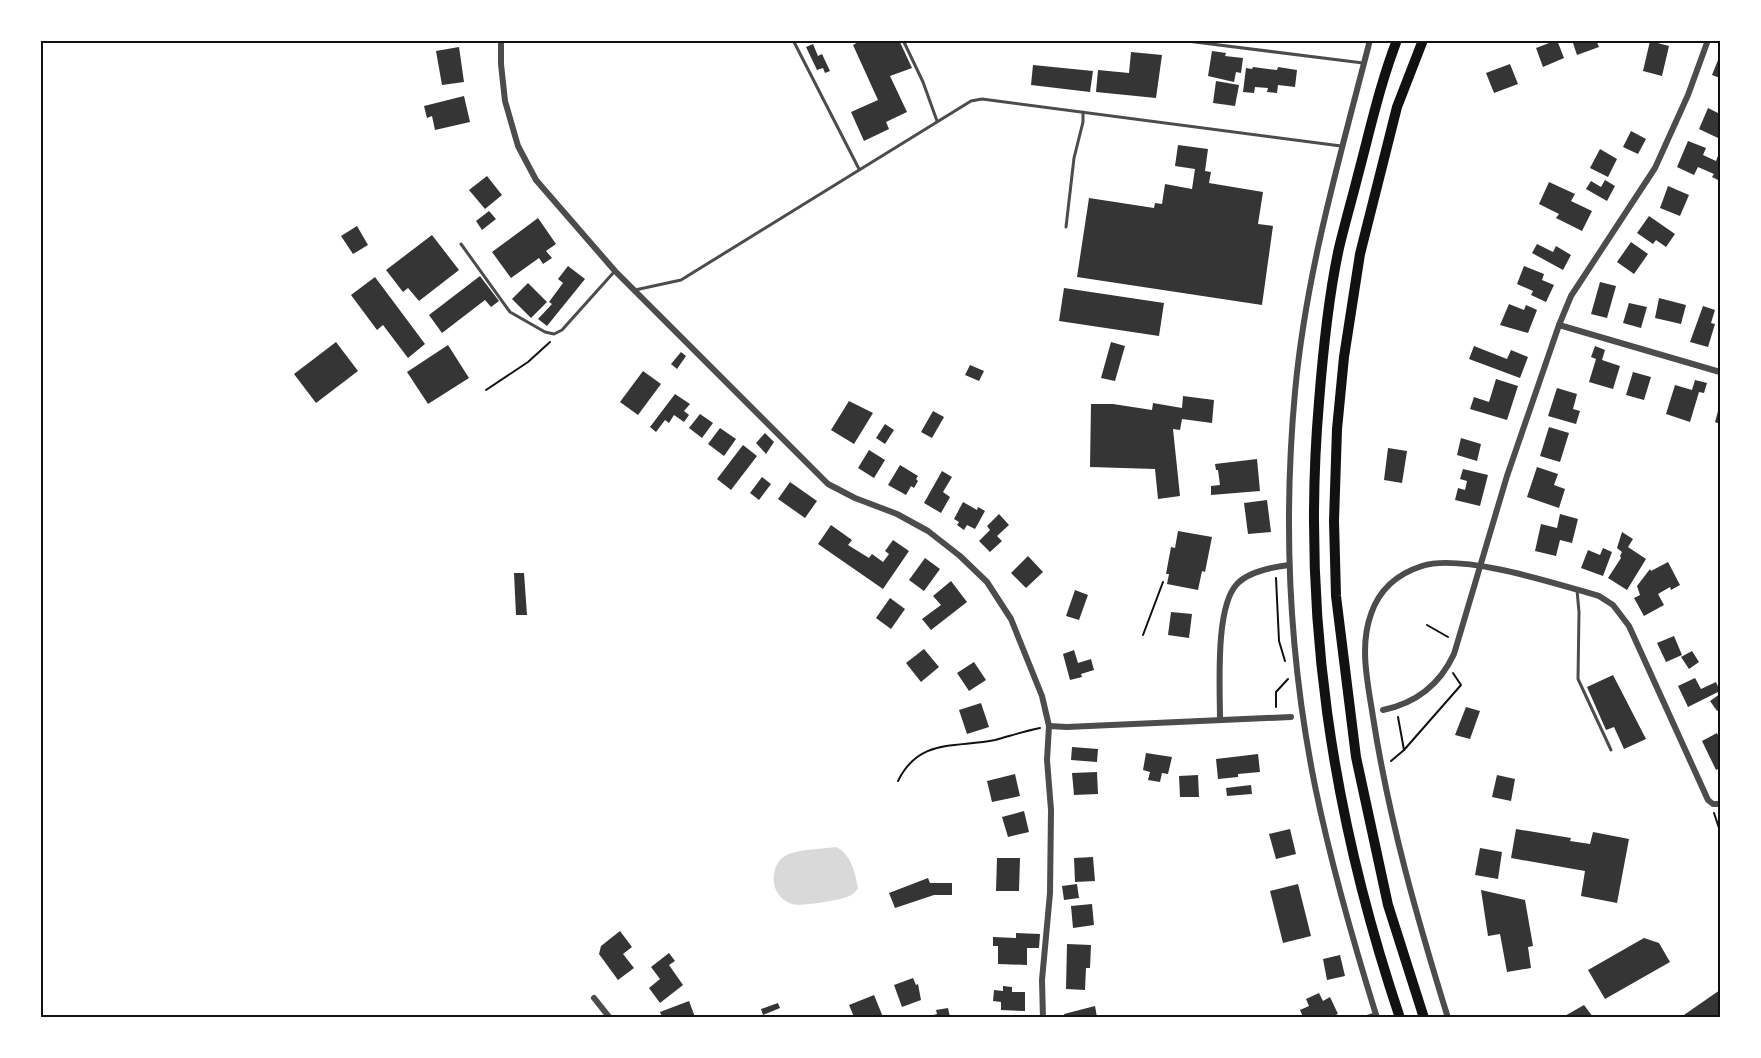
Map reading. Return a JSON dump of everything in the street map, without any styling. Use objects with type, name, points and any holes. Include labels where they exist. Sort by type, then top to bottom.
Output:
[{"type":"highway","points":[[1397,40],[1390,58],[1339,250],[1322,355],[1312,520],[1320,659],[1335,765],[1364,900],[1400,1017]]},
{"type":"highway","points":[[1423,40],[1398,107],[1360,254],[1344,357],[1337,429],[1334,521],[1336,596],[1356,757],[1388,905],[1424,1017]]},
{"type":"street","points":[[501,40],[505,101],[518,146],[536,180],[615,271],[828,484],[855,498],[897,514],[928,531],[960,556],[987,582],[1011,619],[1042,696],[1049,726],[1047,760],[1051,810],[1050,893],[1042,980],[1043,1017]]},
{"type":"street","points":[[1367,1017],[1376,1016],[1334,871],[1314,783],[1300,689],[1289,565],[1295,393],[1313,269],[1341,146],[1370,40]]},
{"type":"street","points":[[1383,710],[1396,707],[1424,693],[1433,686],[1448,666],[1458,642],[1507,476],[1571,296],[1639,196],[1655,168],[1675,128],[1708,40]]},
{"type":"street","points":[[1559,325],[1720,372]]},
{"type":"street","points":[[1448,1017],[1408,886],[1392,822],[1381,771],[1367,679],[1366,637],[1370,615],[1382,591],[1401,576],[1424,565],[1435,563],[1481,566],[1599,596],[1612,605],[1629,626],[1708,801],[1720,804]]},
{"type":"street","points":[[1220,720],[1222,618],[1227,598],[1238,582],[1257,572],[1289,565]]},
{"type":"street","points":[[1049,726],[1291,717]]},
{"type":"street","points":[[594,998],[610,1017]]},
{"type":"lane","points":[[793,40],[859,170]]},
{"type":"lane","points":[[903,40],[923,82],[937,121]]},
{"type":"lane","points":[[1179,40],[1364,63]]},
{"type":"lane","points":[[635,290],[681,280],[970,101],[982,99],[1341,146]]},
{"type":"lane","points":[[1066,227],[1074,158],[1083,122],[1083,112]]},
{"type":"lane","points":[[461,244],[510,312],[545,332],[554,334],[562,330],[615,271]]},
{"type":"lane","points":[[1577,590],[1578,679],[1611,750]]},
{"type":"path","points":[[486,390],[549,345],[554,334]]},
{"type":"path","points":[[1143,635],[1163,582]]},
{"type":"path","points":[[1426,626],[1458,642]]},
{"type":"path","points":[[1388,764],[1404,750],[1461,685],[1448,666]]},
{"type":"path","points":[[1277,717],[1276,692],[1290,677]]},
{"type":"path","points":[[1396,707],[1404,750]]},
{"type":"path","points":[[898,781],[905,767],[926,751],[994,740],[1049,726]]},
{"type":"path","points":[[1713,804],[1715,820],[1720,831]]},
{"type":"shaded area","points":[[836,847],[849,859],[854,870],[858,888],[853,894],[836,900],[796,905],[784,900],[778,894],[774,879],[775,871],[782,858],[800,851]]},
{"type":"building","points":[[862,40],[899,40],[912,68],[890,76],[907,112],[886,122],[889,129],[864,141],[851,112],[878,100],[853,45]]},
{"type":"building","points":[[1557,40],[1564,58],[1543,67],[1536,48]]},
{"type":"building","points":[[1572,40],[1596,40],[1599,47],[1577,55]]},
{"type":"building","points":[[1650,41],[1669,46],[1662,76],[1643,71]]},
{"type":"building","points":[[813,44],[818,56],[822,54],[830,71],[825,73],[823,68],[817,70],[806,47]]},
{"type":"building","points":[[459,47],[464,82],[442,85],[436,51]]},
{"type":"building","points":[[1212,51],[1226,53],[1225,56],[1243,58],[1241,73],[1236,72],[1234,82],[1208,76]]},
{"type":"building","points":[[1131,52],[1162,55],[1156,98],[1096,92],[1098,70],[1129,73]]},
{"type":"building","points":[[1720,55],[1720,78],[1712,75]]},
{"type":"building","points":[[1510,64],[1518,84],[1494,93],[1486,73]]},
{"type":"building","points":[[1033,65],[1093,71],[1090,92],[1031,85]]},
{"type":"building","points":[[1253,67],[1297,70],[1295,87],[1278,85],[1277,93],[1267,92],[1268,88],[1255,87],[1254,93],[1243,92],[1246,68],[1252,69]]},
{"type":"building","points":[[1216,81],[1239,85],[1235,106],[1213,103]]},
{"type":"building","points":[[464,96],[470,122],[435,130],[432,116],[427,118],[424,106]]},
{"type":"building","points":[[1708,108],[1720,114],[1718,138],[1699,129]]},
{"type":"building","points":[[1631,131],[1646,139],[1638,154],[1623,147]]},
{"type":"building","points":[[1688,141],[1706,148],[1703,155],[1716,161],[1720,154],[1720,181],[1712,177],[1714,174],[1698,167],[1694,175],[1677,167]]},
{"type":"building","points":[[1178,145],[1208,149],[1205,171],[1211,172],[1209,183],[1263,192],[1258,224],[1273,226],[1262,305],[1077,277],[1089,198],[1154,208],[1155,203],[1162,204],[1165,184],[1192,189],[1195,169],[1175,166]]},
{"type":"building","points":[[1600,149],[1617,159],[1608,177],[1590,168]]},
{"type":"building","points":[[487,176],[502,195],[485,209],[469,190]]},
{"type":"building","points":[[1605,180],[1615,186],[1607,201],[1586,189],[1591,181],[1601,187]]},
{"type":"building","points":[[1549,182],[1575,194],[1571,201],[1592,211],[1582,231],[1556,218],[1559,214],[1539,204]]},
{"type":"building","points":[[1668,186],[1689,195],[1680,216],[1660,208]]},
{"type":"building","points":[[489,211],[496,219],[482,230],[476,221]]},
{"type":"building","points":[[1649,216],[1675,234],[1666,247],[1656,240],[1653,244],[1637,233]]},
{"type":"building","points":[[538,218],[556,244],[546,251],[552,258],[543,264],[539,258],[511,278],[492,252]]},
{"type":"building","points":[[357,226],[368,245],[353,254],[341,236]]},
{"type":"building","points":[[432,235],[459,270],[419,301],[408,288],[403,292],[386,270]]},
{"type":"building","points":[[1631,242],[1648,254],[1634,274],[1617,262]]},
{"type":"building","points":[[1537,244],[1553,252],[1556,246],[1571,255],[1563,270],[1532,253]]},
{"type":"building","points":[[568,266],[585,279],[547,326],[538,319],[552,304],[549,302],[563,283],[558,279]]},
{"type":"building","points":[[1524,266],[1544,274],[1542,280],[1554,285],[1546,302],[1531,295],[1533,291],[1517,284]]},
{"type":"building","points":[[480,276],[499,301],[491,307],[485,300],[442,333],[429,315]]},
{"type":"building","points":[[375,277],[425,344],[408,358],[383,325],[377,330],[351,295]]},
{"type":"building","points":[[1600,282],[1616,286],[1607,318],[1591,314]]},
{"type":"building","points":[[528,283],[547,302],[531,318],[512,299]]},
{"type":"building","points":[[1064,288],[1164,303],[1159,336],[1059,321]]},
{"type":"building","points":[[1659,298],[1686,305],[1681,324],[1655,318]]},
{"type":"building","points":[[1629,303],[1647,307],[1641,328],[1623,323]]},
{"type":"building","points":[[1509,304],[1524,310],[1526,305],[1537,310],[1528,333],[1500,325]]},
{"type":"building","points":[[1703,306],[1715,310],[1711,323],[1715,324],[1708,347],[1690,342]]},
{"type":"building","points":[[336,342],[358,371],[316,403],[294,374]]},
{"type":"building","points":[[1111,342],[1125,346],[1115,381],[1101,378]]},
{"type":"building","points":[[448,345],[469,378],[428,404],[407,372]]},
{"type":"building","points":[[1474,346],[1507,359],[1511,350],[1528,357],[1520,378],[1469,359]]},
{"type":"building","points":[[1595,346],[1605,350],[1602,360],[1620,366],[1613,389],[1589,382],[1596,359],[1591,357]]},
{"type":"building","points":[[681,352],[686,356],[677,369],[671,364]]},
{"type":"building","points":[[970,365],[984,371],[979,381],[965,375]]},
{"type":"building","points":[[643,371],[661,384],[638,415],[620,402]]},
{"type":"building","points":[[1633,372],[1651,377],[1644,400],[1626,395]]},
{"type":"building","points":[[1496,379],[1518,386],[1507,420],[1470,409],[1474,397],[1489,402]]},
{"type":"building","points":[[1695,380],[1707,383],[1704,393],[1699,392],[1690,422],[1666,414],[1675,385],[1692,390]]},
{"type":"building","points":[[1557,388],[1577,394],[1573,409],[1580,411],[1576,424],[1548,416]]},
{"type":"building","points":[[675,394],[690,404],[684,411],[689,415],[684,422],[674,415],[669,423],[665,420],[656,432],[650,427]]},
{"type":"building","points":[[1183,396],[1214,400],[1212,423],[1182,419],[1180,430],[1173,429],[1180,496],[1158,499],[1155,469],[1090,467],[1091,404],[1113,404],[1152,410],[1153,403],[1182,408]]},
{"type":"building","points":[[849,401],[873,413],[854,444],[831,430]]},
{"type":"building","points":[[1720,404],[1720,424],[1715,422]]},
{"type":"building","points":[[933,411],[944,417],[932,438],[921,432]]},
{"type":"building","points":[[700,414],[713,423],[702,438],[689,428]]},
{"type":"building","points":[[885,424],[894,430],[885,444],[876,438]]},
{"type":"building","points":[[1549,427],[1569,433],[1560,462],[1540,456]]},
{"type":"building","points":[[720,428],[736,439],[724,456],[708,444]]},
{"type":"building","points":[[765,433],[774,442],[766,454],[756,443]]},
{"type":"building","points":[[1461,438],[1481,444],[1477,461],[1457,455]]},
{"type":"building","points":[[743,445],[757,456],[731,490],[717,479]]},
{"type":"building","points":[[1388,448],[1407,451],[1402,483],[1384,480]]},
{"type":"building","points":[[869,450],[885,460],[874,478],[858,468]]},
{"type":"building","points":[[1257,459],[1260,491],[1211,495],[1211,486],[1220,485],[1215,464]]},
{"type":"building","points":[[900,465],[918,476],[914,488],[911,486],[906,495],[888,485]]},
{"type":"building","points":[[1537,467],[1558,474],[1554,485],[1565,489],[1559,508],[1527,497]]},
{"type":"building","points":[[1463,469],[1488,475],[1480,506],[1455,500],[1458,488],[1465,490],[1467,481],[1460,479]]},
{"type":"building","points":[[942,471],[952,477],[943,492],[950,497],[941,513],[924,503]]},
{"type":"building","points":[[762,477],[771,484],[759,500],[750,493]]},
{"type":"building","points":[[790,482],[817,501],[805,518],[778,499]]},
{"type":"building","points":[[1267,500],[1271,532],[1248,534],[1244,503]]},
{"type":"building","points":[[963,502],[977,510],[978,507],[985,511],[975,529],[967,525],[964,530],[957,525],[959,522],[954,519]]},
{"type":"building","points":[[999,514],[1009,525],[997,536],[1002,541],[990,552],[979,541],[990,530],[987,526]]},
{"type":"building","points":[[1560,514],[1578,519],[1572,543],[1560,540],[1556,556],[1535,551],[1541,524],[1557,528]]},
{"type":"building","points":[[831,525],[852,540],[848,545],[869,558],[872,554],[883,562],[889,554],[885,551],[893,540],[909,551],[883,589],[818,544]]},
{"type":"building","points":[[1178,531],[1212,537],[1205,572],[1202,571],[1198,590],[1167,584],[1169,574],[1166,574],[1171,547],[1175,548]]},
{"type":"building","points":[[1622,532],[1633,539],[1628,547],[1646,559],[1627,590],[1608,578],[1621,558],[1622,552],[1617,548]]},
{"type":"building","points":[[1603,548],[1612,552],[1603,576],[1581,568],[1588,550],[1600,555]]},
{"type":"building","points":[[1028,556],[1043,572],[1026,588],[1011,573]]},
{"type":"building","points":[[925,558],[940,569],[924,591],[909,580]]},
{"type":"building","points":[[1668,562],[1680,585],[1671,590],[1670,587],[1658,594],[1664,605],[1644,616],[1634,598],[1640,595],[1637,586],[1650,569],[1651,571]]},
{"type":"building","points":[[514,573],[524,573],[527,615],[516,615]]},
{"type":"building","points":[[951,581],[967,602],[931,630],[922,619],[941,605],[933,596]]},
{"type":"building","points":[[1075,590],[1088,595],[1079,620],[1066,616]]},
{"type":"building","points":[[890,598],[905,609],[891,629],[876,618]]},
{"type":"building","points":[[1171,612],[1192,614],[1189,638],[1168,635]]},
{"type":"building","points":[[1674,636],[1682,655],[1666,662],[1657,643]]},
{"type":"building","points":[[924,649],[939,667],[921,682],[906,663]]},
{"type":"building","points":[[1074,650],[1078,663],[1091,659],[1094,670],[1081,674],[1082,677],[1070,680],[1063,654]]},
{"type":"building","points":[[1692,651],[1699,662],[1689,669],[1681,657]]},
{"type":"building","points":[[974,662],[986,680],[969,691],[957,673]]},
{"type":"building","points":[[1613,675],[1646,739],[1624,749],[1614,727],[1606,730],[1587,687]]},
{"type":"building","points":[[1695,678],[1701,689],[1716,682],[1720,691],[1688,707],[1678,686]]},
{"type":"building","points":[[1720,694],[1720,709],[1717,711],[1710,701]]},
{"type":"building","points":[[981,703],[989,727],[967,734],[959,710]]},
{"type":"building","points":[[1466,707],[1480,711],[1470,739],[1455,735]]},
{"type":"building","points":[[1717,733],[1720,740],[1720,768],[1716,770],[1702,741]]},
{"type":"building","points":[[1072,747],[1098,749],[1097,762],[1071,760]]},
{"type":"building","points":[[1146,753],[1172,757],[1168,774],[1162,773],[1160,782],[1148,780],[1150,772],[1143,770]]},
{"type":"building","points":[[1258,754],[1260,772],[1218,779],[1216,759]]},
{"type":"building","points":[[1097,772],[1098,794],[1074,795],[1072,773]]},
{"type":"building","points":[[1015,774],[1020,796],[992,802],[987,781]]},
{"type":"building","points":[[1198,775],[1199,797],[1180,797],[1179,776]]},
{"type":"building","points":[[1497,775],[1515,779],[1511,801],[1492,797]]},
{"type":"building","points":[[1251,785],[1252,794],[1227,796],[1226,788]]},
{"type":"building","points":[[1024,811],[1029,832],[1008,837],[1002,817]]},
{"type":"building","points":[[1290,829],[1296,854],[1276,859],[1269,834]]},
{"type":"building","points":[[1516,829],[1571,838],[1570,841],[1590,844],[1593,832],[1629,839],[1617,903],[1581,896],[1585,871],[1511,858]]},
{"type":"building","points":[[1480,848],[1502,852],[1498,879],[1475,875]]},
{"type":"building","points":[[1093,857],[1095,881],[1075,882],[1074,858]]},
{"type":"building","points":[[997,858],[1020,858],[1019,891],[996,891]]},
{"type":"building","points":[[928,878],[930,883],[952,883],[952,895],[934,895],[895,908],[889,893]]},
{"type":"building","points":[[1077,884],[1079,898],[1064,900],[1062,886]]},
{"type":"building","points":[[1298,884],[1311,936],[1283,943],[1270,891]]},
{"type":"building","points":[[1481,890],[1525,900],[1533,946],[1528,947],[1531,968],[1507,972],[1500,934],[1488,936]]},
{"type":"building","points":[[1092,904],[1094,925],[1073,928],[1071,906]]},
{"type":"building","points":[[620,931],[632,947],[623,954],[634,968],[618,980],[599,954],[601,946]]},
{"type":"building","points":[[1016,933],[1040,934],[1039,948],[1027,948],[1027,965],[998,964],[998,946],[993,946],[993,937],[1016,938]]},
{"type":"building","points":[[1644,938],[1659,943],[1670,962],[1605,999],[1588,970]]},
{"type":"building","points":[[1067,944],[1091,945],[1090,968],[1086,968],[1085,990],[1066,989]]},
{"type":"building","points":[[669,953],[675,961],[669,965],[683,985],[660,1003],[649,988],[660,979],[651,967]]},
{"type":"building","points":[[1340,955],[1345,976],[1327,980],[1323,959]]},
{"type":"building","points":[[913,978],[916,985],[918,984],[921,1000],[902,1007],[894,985]]},
{"type":"building","points":[[1003,986],[1012,987],[1012,992],[1025,992],[1025,1011],[1001,1010],[1001,1002],[993,1001],[994,990],[1003,991]]},
{"type":"building","points":[[1720,990],[1720,1015],[1717,1017],[1681,1017]]},
{"type":"building","points":[[1319,993],[1323,1001],[1330,997],[1338,1014],[1330,1017],[1303,1017],[1300,1010],[1309,1006],[1306,999]]},
{"type":"building","points":[[874,995],[883,1017],[854,1017],[849,1005]]},
{"type":"building","points":[[689,1001],[695,1017],[662,1017],[660,1012]]},
{"type":"building","points":[[778,1003],[780,1008],[763,1015],[761,1009]]},
{"type":"building","points":[[1584,1005],[1593,1017],[1563,1017]]},
{"type":"building","points":[[1095,1006],[1097,1017],[1065,1017],[1064,1014]]},
{"type":"building","points":[[948,1008],[950,1017],[926,1017],[937,1014],[936,1010]]}]
